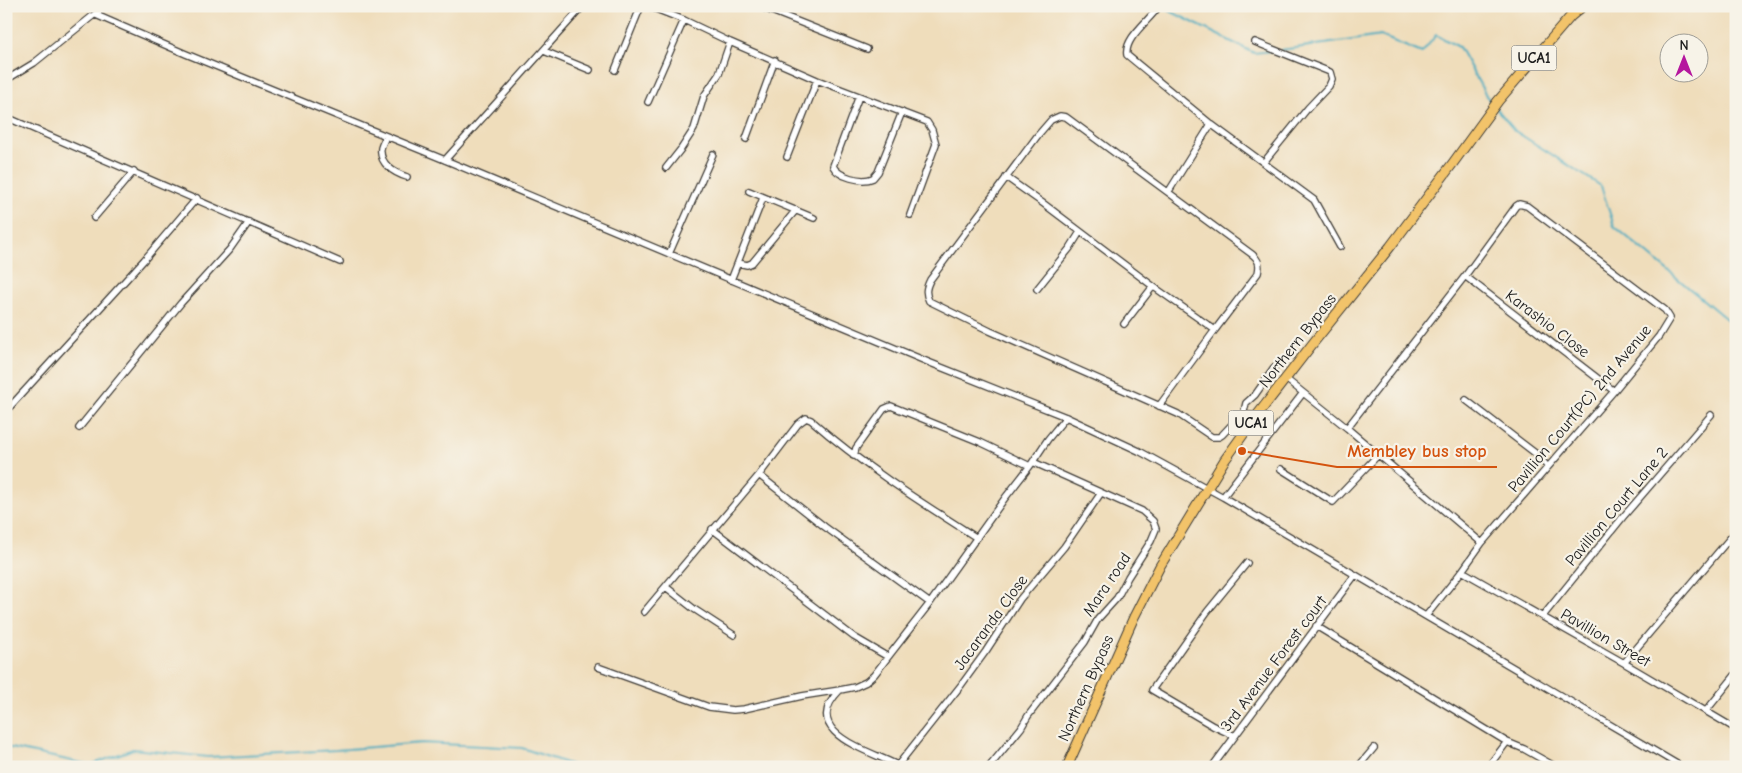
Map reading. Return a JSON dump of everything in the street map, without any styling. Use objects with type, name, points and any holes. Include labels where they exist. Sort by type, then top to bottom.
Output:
[{"type":"main road","name":"UCA1","points":[[1570,16],[1575,6]]},
{"type":"main road","name":"UCA1","points":[[1570,16],[1583,6]]},
{"type":"main road","name":"Northern Bypass","points":[[1067,767],[1134,617],[1160,566],[1207,488],[1255,418],[1385,254],[1488,113],[1570,16]]},
{"type":"street","points":[[6,80],[34,63],[105,6]]},
{"type":"street","points":[[445,160],[583,6]]},
{"type":"street","points":[[615,70],[641,6]]},
{"type":"street","points":[[648,6],[684,20],[817,80],[927,122],[932,130],[936,144],[910,215]]},
{"type":"street","points":[[760,6],[867,49]]},
{"type":"street","points":[[1158,6],[1129,41],[1126,51],[1127,55],[1211,124],[1314,200],[1340,247]]},
{"type":"street","points":[[96,15],[928,362],[1066,417],[1139,451],[1223,497],[1682,767]]},
{"type":"street","points":[[648,102],[684,20]]},
{"type":"street","points":[[666,168],[694,130],[704,96],[719,74],[730,42]]},
{"type":"street","points":[[1255,42],[1330,72],[1332,79],[1329,86],[1308,108],[1264,162]]},
{"type":"street","points":[[544,50],[590,70]]},
{"type":"street","points":[[746,139],[775,60]]},
{"type":"street","points":[[788,157],[817,80]]},
{"type":"street","points":[[859,96],[832,166],[837,172],[863,181],[873,178],[878,172],[902,112]]},
{"type":"street","points":[[1159,406],[1258,273],[1259,262],[1254,255],[1169,192],[1066,117],[1060,116],[1051,120],[1038,135],[930,280],[926,288],[929,301],[990,331],[1159,406],[1178,414],[1216,438],[1243,416],[1251,415],[1255,418]]},
{"type":"street","points":[[6,117],[197,198],[340,262]]},
{"type":"street","points":[[1169,192],[1211,124]]},
{"type":"street","points":[[386,136],[381,148],[383,160],[397,174],[407,177]]},
{"type":"street","points":[[669,254],[713,154]]},
{"type":"street","points":[[94,218],[134,171]]},
{"type":"street","points":[[1006,178],[1215,330]]},
{"type":"street","points":[[749,191],[814,218]]},
{"type":"street","points":[[6,411],[144,260],[197,198]]},
{"type":"street","points":[[731,280],[763,198]]},
{"type":"street","name":"Pavillion Court(PC) 2nd Avenue","points":[[1347,428],[1465,276],[1516,206],[1520,204],[1527,206],[1665,310],[1670,318],[1659,336],[1614,390],[1482,543],[1426,616]]},
{"type":"street","points":[[738,263],[747,265],[752,263],[796,210]]},
{"type":"street","points":[[79,428],[176,310],[230,249],[249,222]]},
{"type":"street","points":[[1037,289],[1070,248],[1080,232]]},
{"type":"street","name":"Karashio Close","points":[[1465,276],[1614,390]]},
{"type":"street","points":[[1124,324],[1154,287]]},
{"type":"street","points":[[1243,416],[1246,404],[1274,368]]},
{"type":"street","points":[[1286,379],[1347,428],[1482,543]]},
{"type":"street","points":[[1223,497],[1304,393]]},
{"type":"street","points":[[1466,400],[1535,453],[1548,467]]},
{"type":"street","name":"Mara road","points":[[854,456],[856,448],[884,409],[891,406],[1133,506],[1148,515],[1155,525],[1154,534],[1117,598],[1098,619],[1085,642],[1028,716],[1021,728],[988,767]]},
{"type":"street","name":"Pavillion Court Lane 2","points":[[1543,616],[1623,517],[1711,415]]},
{"type":"street","points":[[598,667],[709,707],[722,709],[744,709],[855,687],[866,682],[874,675],[930,603],[1005,498],[1032,464],[1048,439],[1066,417]]},
{"type":"street","points":[[644,612],[801,421],[806,418],[811,420],[854,456],[977,538]]},
{"type":"street","points":[[1280,469],[1333,502],[1378,455]]},
{"type":"street","points":[[758,475],[825,527],[930,603]]},
{"type":"street","name":"Jacaranda Close","points":[[900,766],[986,651],[1020,599],[1064,547],[1101,493]]},
{"type":"street","points":[[712,529],[854,637],[888,657]]},
{"type":"street","points":[[1624,663],[1736,531]]},
{"type":"street","points":[[1235,736],[1213,726],[1152,690],[1207,612],[1247,562]]},
{"type":"street","name":"Pavillion Street","points":[[1462,571],[1736,729]]},
{"type":"street","name":"3rd Avenue Forest court","points":[[1212,767],[1355,575]]},
{"type":"street","points":[[666,586],[694,609],[734,635]]},
{"type":"street","points":[[1316,626],[1507,742],[1556,767]]},
{"type":"street","points":[[1706,711],[1736,674]]},
{"type":"street","points":[[840,690],[831,700],[826,711],[833,731],[845,740],[900,766]]},
{"type":"street","points":[[1488,767],[1507,742]]},
{"type":"street","points":[[1358,767],[1374,748]]},
{"type":"waterway","points":[[1160,6],[1254,53],[1271,51]]},
{"type":"waterway","points":[[1281,50],[1381,36],[1422,53],[1436,35],[1459,47],[1487,97],[1493,104]]},
{"type":"waterway","points":[[1496,108],[1515,131],[1601,186],[1614,226],[1730,322],[1736,330]]},
{"type":"waterway","points":[[6,747],[91,765],[133,749],[208,757],[422,743],[522,748],[578,767]]},
{"type":"place","name":"Membley bus stop","points":[[1242,451]]}]
